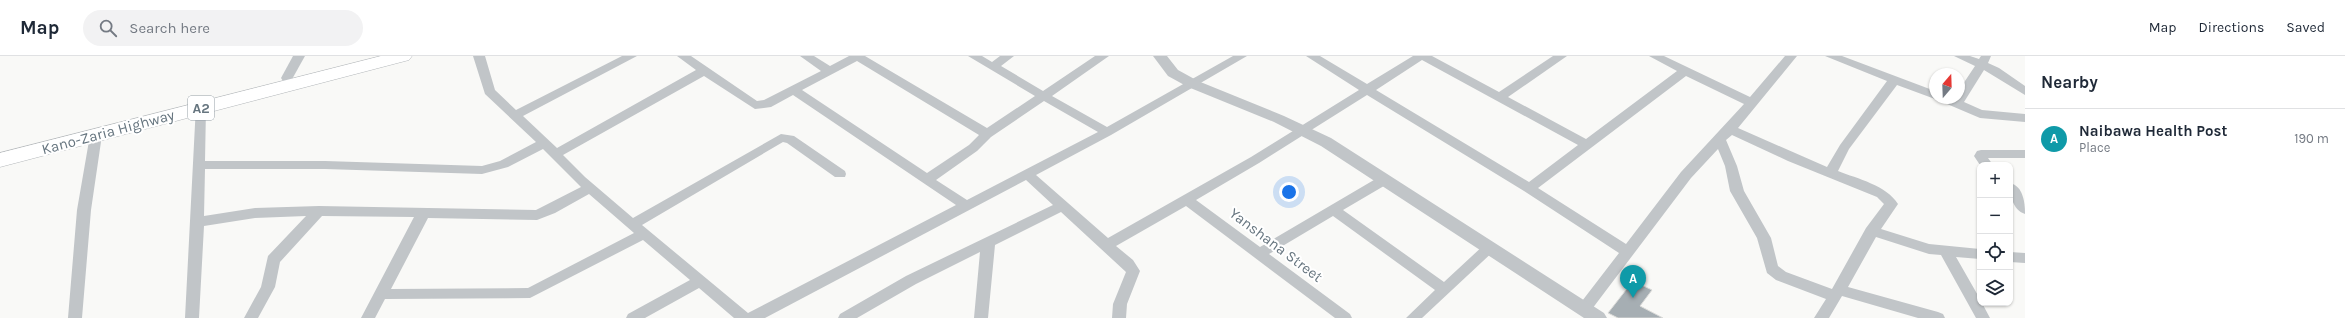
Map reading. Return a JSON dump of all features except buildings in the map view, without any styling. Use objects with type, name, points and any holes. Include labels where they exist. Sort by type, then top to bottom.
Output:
[{"type":"highway","name":"Kano-Zaria Highway","points":[[0,151],[372,56]]},
{"type":"highway","name":"Kano-Zaria Highway","points":[[0,160],[403,56]]},
{"type":"street","points":[[287,78],[299,56]]},
{"type":"street","points":[[479,56],[489,91],[590,188],[744,318]]},
{"type":"street","points":[[515,115],[630,56]]},
{"type":"street","points":[[683,56],[755,106],[767,104],[857,56],[987,134]]},
{"type":"street","points":[[806,56],[829,71]]},
{"type":"street","points":[[974,56],[1107,132]]},
{"type":"street","points":[[992,67],[1008,56]]},
{"type":"street","points":[[928,179],[973,148],[987,134],[1103,56]]},
{"type":"street","points":[[1160,56],[1173,73],[1193,84],[1303,130],[1326,142],[1490,248],[1590,315],[1626,251],[1686,175],[1719,138],[1730,129],[1752,103],[1785,57]]},
{"type":"street","points":[[752,318],[965,205],[1107,132],[1242,56]]},
{"type":"street","points":[[1312,56],[1530,188],[1626,251]]},
{"type":"street","points":[[1107,245],[1303,130],[1422,56],[1585,144]]},
{"type":"street","points":[[1499,98],[1561,56]]},
{"type":"street","points":[[1655,56],[1752,103]]},
{"type":"street","points":[[1831,56],[1929,92]]},
{"type":"street","points":[[1960,56],[1984,60],[2024,89]]},
{"type":"street","points":[[1965,90],[1984,60]]},
{"type":"street","points":[[1530,188],[1585,144],[1686,70]]},
{"type":"street","points":[[555,154],[704,71]]},
{"type":"street","points":[[1830,174],[1844,148],[1895,79]]},
{"type":"street","points":[[793,90],[965,205]]},
{"type":"street","points":[[1959,104],[1986,116],[2025,118]]},
{"type":"street","points":[[192,318],[197,222],[200,108]]},
{"type":"street","points":[[1730,129],[1792,158],[1882,194],[1890,201],[1891,204],[1871,232],[1837,293],[1821,318]]},
{"type":"street","points":[[75,318],[84,210],[96,135]]},
{"type":"street","points":[[632,224],[781,138],[790,139],[840,174]]},
{"type":"street","points":[[1719,138],[1731,166],[1737,191],[1764,238],[1772,269],[1781,276],[1837,293],[1914,315],[1938,318]]},
{"type":"street","points":[[199,165],[325,165],[482,170],[504,164],[544,144]]},
{"type":"street","points":[[1985,162],[1980,156],[1981,154],[2025,154]]},
{"type":"street","points":[[1027,174],[1107,245],[1133,271],[1132,279],[1121,296],[1118,307],[1119,318]]},
{"type":"street","points":[[1259,254],[1384,180]]},
{"type":"street","points":[[197,222],[255,213],[319,211],[537,214],[550,210],[590,188]]},
{"type":"street","points":[[2016,190],[2025,209]]},
{"type":"street","name":"Yanshana Street","points":[[1186,199],[1345,318]]},
{"type":"street","points":[[845,318],[911,280],[988,244],[1062,206]]},
{"type":"street","points":[[1333,210],[1444,290]]},
{"type":"street","points":[[251,318],[268,287],[273,260],[319,211]]},
{"type":"street","points":[[368,318],[424,212]]},
{"type":"street","points":[[1871,232],[1913,245],[1946,251],[1977,254]]},
{"type":"street","points":[[381,294],[530,293],[644,234]]},
{"type":"street","points":[[981,318],[988,244]]},
{"type":"street","points":[[1413,318],[1490,248]]},
{"type":"street","points":[[1946,251],[1983,318]]},
{"type":"street","points":[[2013,257],[2025,258]]},
{"type":"street","points":[[633,318],[700,281]]},
{"type":"place","name":"Naibawa Health Post","points":[[1633,298]]}]
